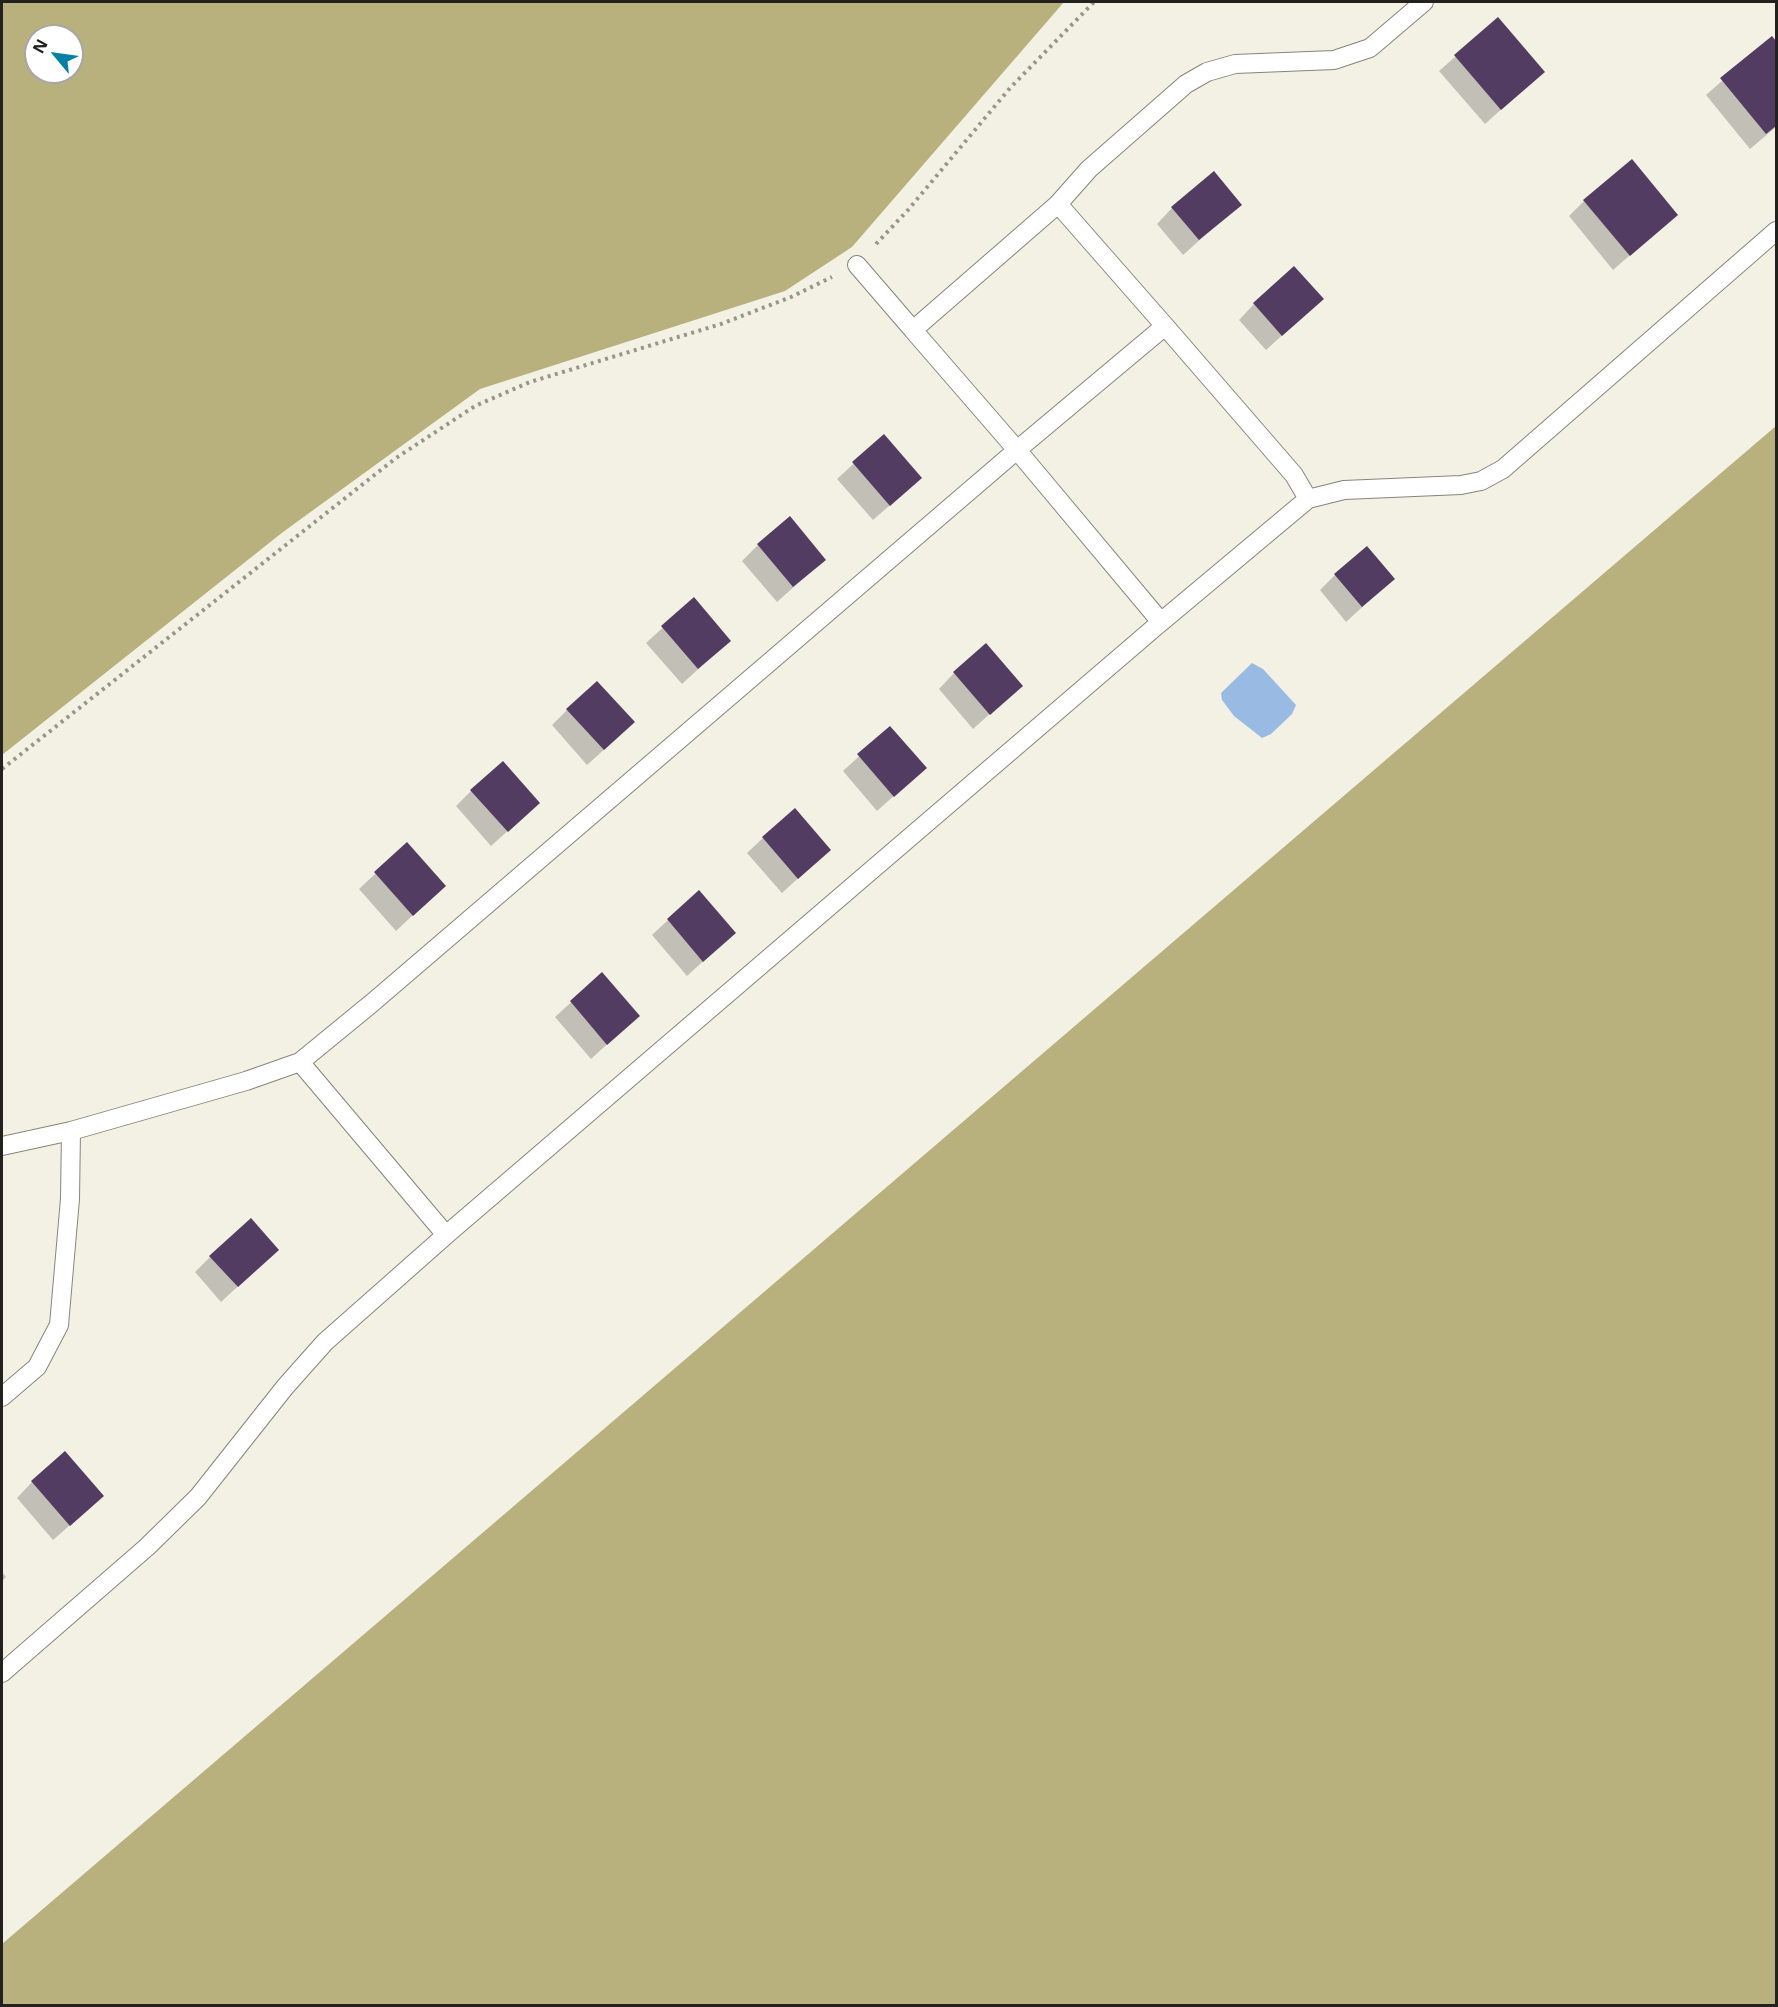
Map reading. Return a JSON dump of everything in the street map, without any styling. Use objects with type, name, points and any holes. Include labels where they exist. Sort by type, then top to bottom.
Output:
[{"type":"lane","points":[[913,330],[1058,204],[1089,169],[1186,84],[1207,72],[1235,64],[1334,60],[1370,48],[1424,2]]},
{"type":"lane","points":[[1058,204],[1294,475],[1308,499]]},
{"type":"lane","points":[[2,1672],[147,1547],[198,1497],[285,1387],[325,1342],[446,1235],[1161,622],[1308,499],[1344,490],[1461,485],[1481,481],[1503,470],[1776,231]]},
{"type":"lane","points":[[857,265],[1017,450],[1161,622]]},
{"type":"lane","points":[[2,1146],[71,1131],[246,1081],[300,1062],[1165,326]]},
{"type":"lane","points":[[300,1062],[446,1235]]},
{"type":"lane","points":[[2,1397],[37,1367],[59,1325],[70,1199],[71,1131]]},
{"type":"path","points":[[2,769],[387,465],[475,406],[530,382],[721,324],[791,297],[857,265],[908,210],[1010,88],[1094,2]]},
{"type":"shaded area","points":[[2,2],[1064,2],[852,247],[785,291],[480,389],[283,532],[2,755]]},
{"type":"shaded area","points":[[1776,426],[1776,2005],[2,2005],[2,1944]]},
{"type":"water","points":[[1252,663],[1263,669],[1296,705],[1292,714],[1271,734],[1262,738],[1234,716],[1222,700],[1221,693]]},
{"type":"building","points":[[1498,17],[1545,72],[1501,110],[1454,55]]},
{"type":"building","points":[[1772,36],[1776,41],[1776,126],[1766,134],[1720,78]]},
{"type":"building","points":[[1632,159],[1678,215],[1630,256],[1583,200]]},
{"type":"building","points":[[1214,171],[1242,205],[1199,240],[1171,207]]},
{"type":"building","points":[[1294,266],[1324,299],[1282,336],[1253,303]]},
{"type":"building","points":[[884,434],[922,478],[890,506],[852,462]]},
{"type":"building","points":[[790,516],[826,560],[793,587],[757,544]]},
{"type":"building","points":[[1367,546],[1395,579],[1362,607],[1334,574]]},
{"type":"building","points":[[694,597],[731,641],[698,669],[661,626]]},
{"type":"building","points":[[986,643],[1023,686],[990,715],[953,672]]},
{"type":"building","points":[[597,681],[635,722],[604,750],[566,709]]},
{"type":"building","points":[[890,726],[927,768],[894,797],[857,754]]},
{"type":"building","points":[[503,761],[540,803],[508,832],[470,790]]},
{"type":"building","points":[[795,808],[831,850],[798,879],[762,837]]},
{"type":"building","points":[[407,842],[446,886],[413,916],[374,872]]},
{"type":"building","points":[[699,890],[736,933],[703,962],[667,919]]},
{"type":"building","points":[[602,972],[640,1016],[607,1045],[570,1001]]},
{"type":"building","points":[[251,1218],[279,1250],[238,1287],[209,1256]]},
{"type":"building","points":[[65,1451],[104,1496],[70,1526],[31,1481]]}]
